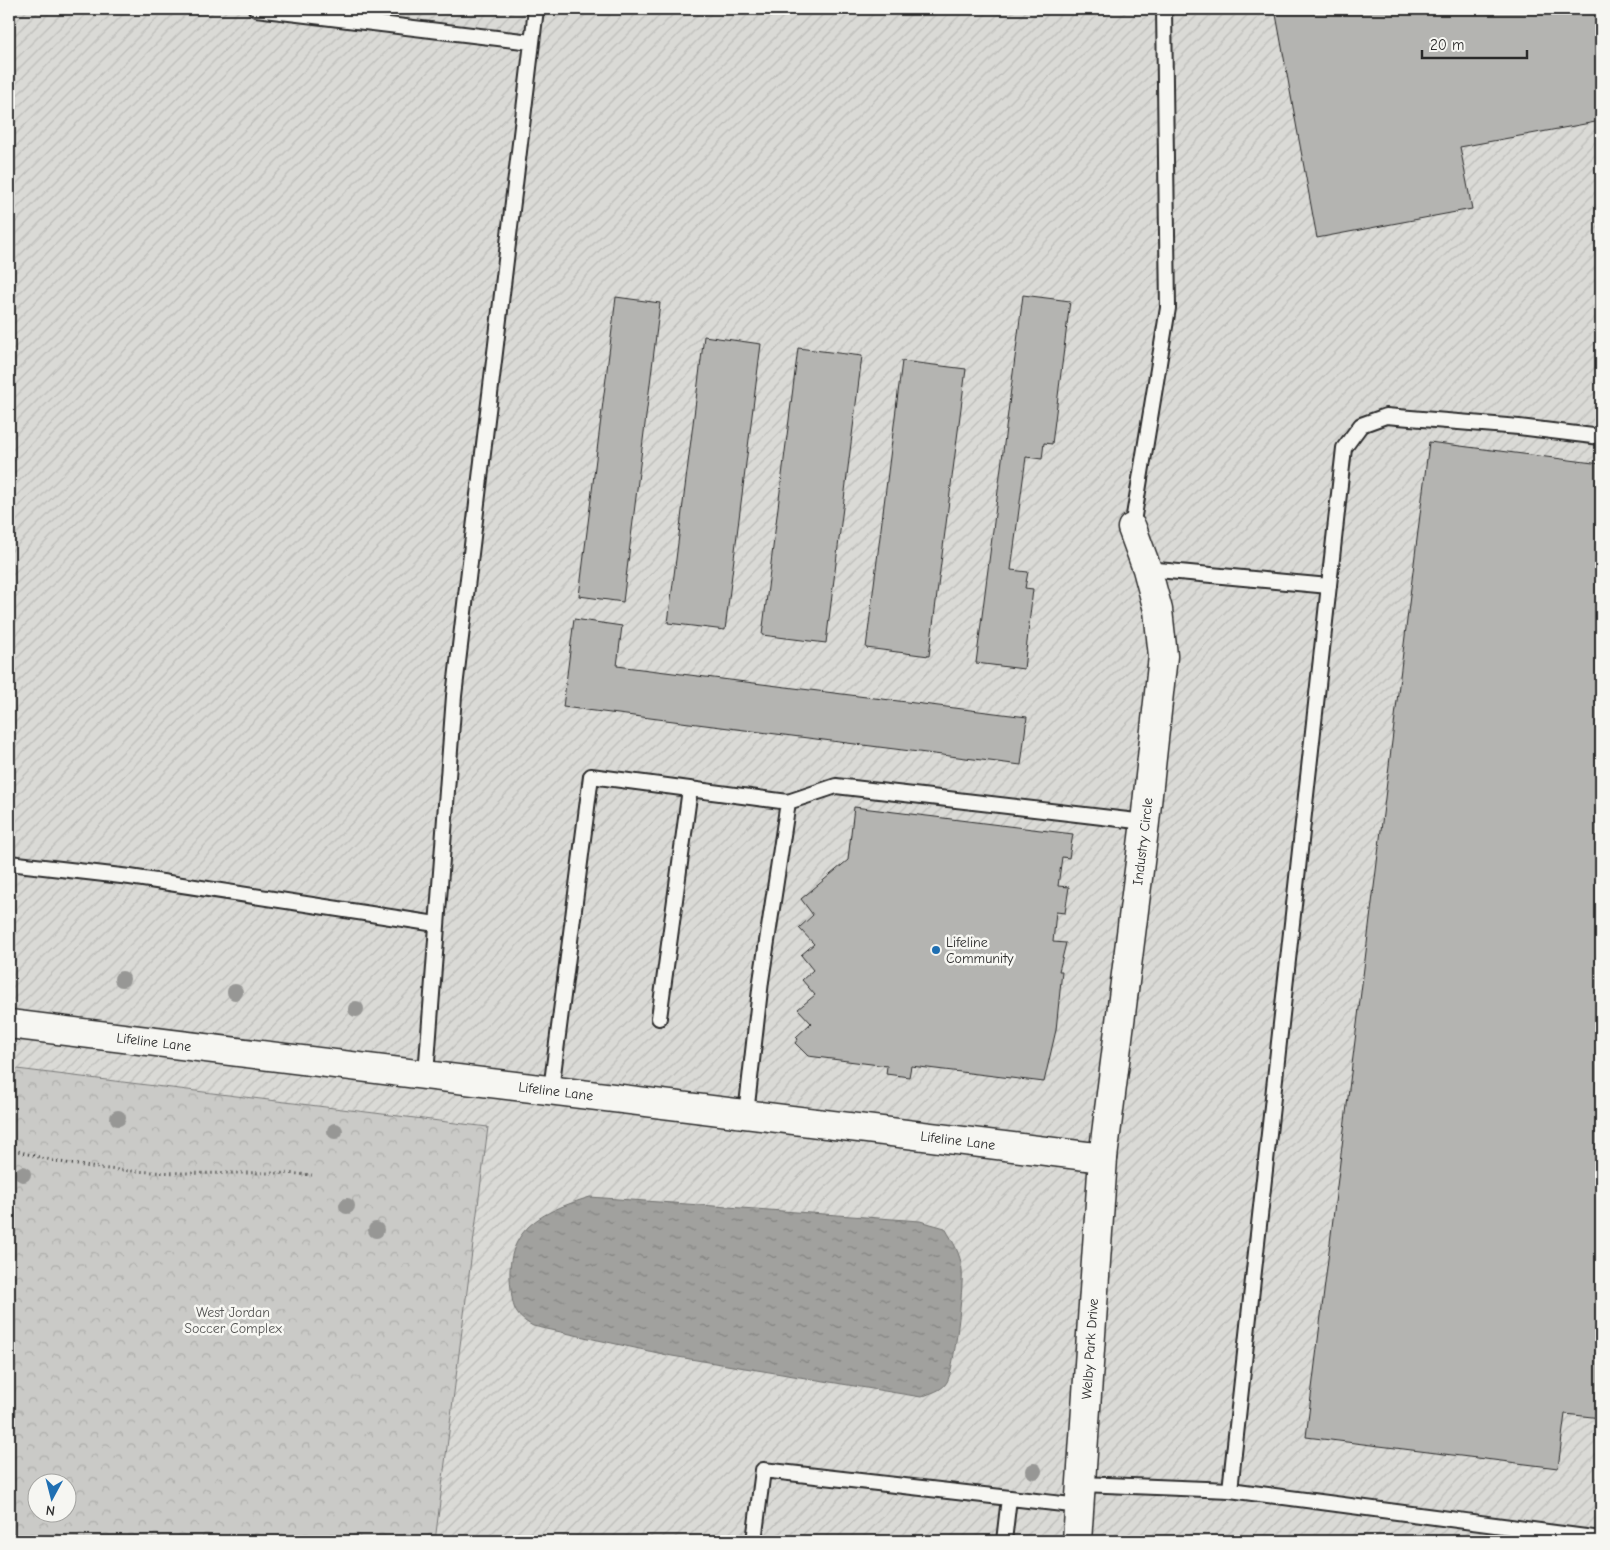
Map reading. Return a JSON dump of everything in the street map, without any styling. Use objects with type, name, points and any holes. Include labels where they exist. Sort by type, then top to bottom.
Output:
[{"type":"street","name":"Industry Circle","points":[[1103,1158],[1146,822],[1163,656],[1158,610],[1147,569],[1132,528]]},
{"type":"street","name":"Lifeline Lane","points":[[9,1024],[1103,1158]]},
{"type":"street","name":"Welby Park Drive","points":[[1078,1541],[1103,1158]]},
{"type":"lane","points":[[256,9],[531,42]]},
{"type":"lane","points":[[426,1075],[454,696],[536,9]]},
{"type":"lane","points":[[1132,528],[1168,308],[1164,9]]},
{"type":"lane","points":[[1230,1490],[1344,448],[1362,425],[1386,416],[1519,427],[1601,437]]},
{"type":"lane","points":[[1147,569],[1329,586]]},
{"type":"lane","points":[[551,1090],[591,776],[788,802],[836,786],[1146,822]]},
{"type":"lane","points":[[659,1018],[690,789]]},
{"type":"lane","points":[[746,1114],[762,981],[788,802]]},
{"type":"lane","points":[[9,863],[130,877],[436,924]]},
{"type":"lane","points":[[754,1541],[763,1470],[1009,1498],[1230,1490],[1601,1539]]},
{"type":"lane","points":[[1004,1541],[1009,1498]]},
{"type":"path","points":[[9,1148],[34,1157],[100,1169],[186,1173],[281,1172],[312,1175]]},
{"type":"shaded area","points":[[9,9],[1601,9],[1601,1541],[435,1541],[488,1127],[9,1068]]},
{"type":"green space","name":"West Jordan Soccer Complex","points":[[9,1068],[488,1127],[435,1541],[9,1541]]},
{"type":"water","points":[[590,1197],[920,1221],[945,1228],[958,1253],[962,1279],[953,1362],[947,1382],[939,1390],[921,1397],[672,1356],[533,1326],[522,1319],[514,1307],[510,1268],[513,1251],[520,1237],[529,1226],[541,1217],[556,1209]]},
{"type":"building","points":[[1275,9],[1598,9],[1601,27],[1601,121],[1460,147],[1472,209],[1317,238]]},
{"type":"building","points":[[1023,295],[1070,301],[1052,444],[1044,443],[1042,459],[1026,457],[1011,570],[1028,572],[1025,588],[1033,589],[1024,669],[976,663]]},
{"type":"building","points":[[616,297],[660,303],[623,602],[579,596]]},
{"type":"building","points":[[704,336],[761,344],[725,630],[668,623]]},
{"type":"building","points":[[798,348],[862,356],[826,643],[762,635]]},
{"type":"building","points":[[902,361],[966,369],[929,656],[866,648]]},
{"type":"building","points":[[1429,442],[1601,464],[1601,1418],[1565,1414],[1558,1468],[1306,1437]]},
{"type":"building","points":[[574,619],[622,626],[617,666],[1027,717],[1021,765],[563,707]]},
{"type":"building","name":"Lifeline Community","points":[[854,807],[1073,834],[1069,858],[1062,857],[1058,886],[1069,887],[1065,913],[1056,912],[1053,942],[1066,943],[1059,971],[1062,971],[1056,1030],[1044,1082],[911,1066],[909,1077],[886,1074],[887,1066],[808,1056],[795,1043],[798,1039],[796,1037],[811,1023],[798,1009],[815,995],[802,980],[813,970],[801,955],[814,944],[799,928],[813,915],[801,899],[848,860]]},
{"type":"place","name":"Lifeline Community","points":[[936,950]]}]
